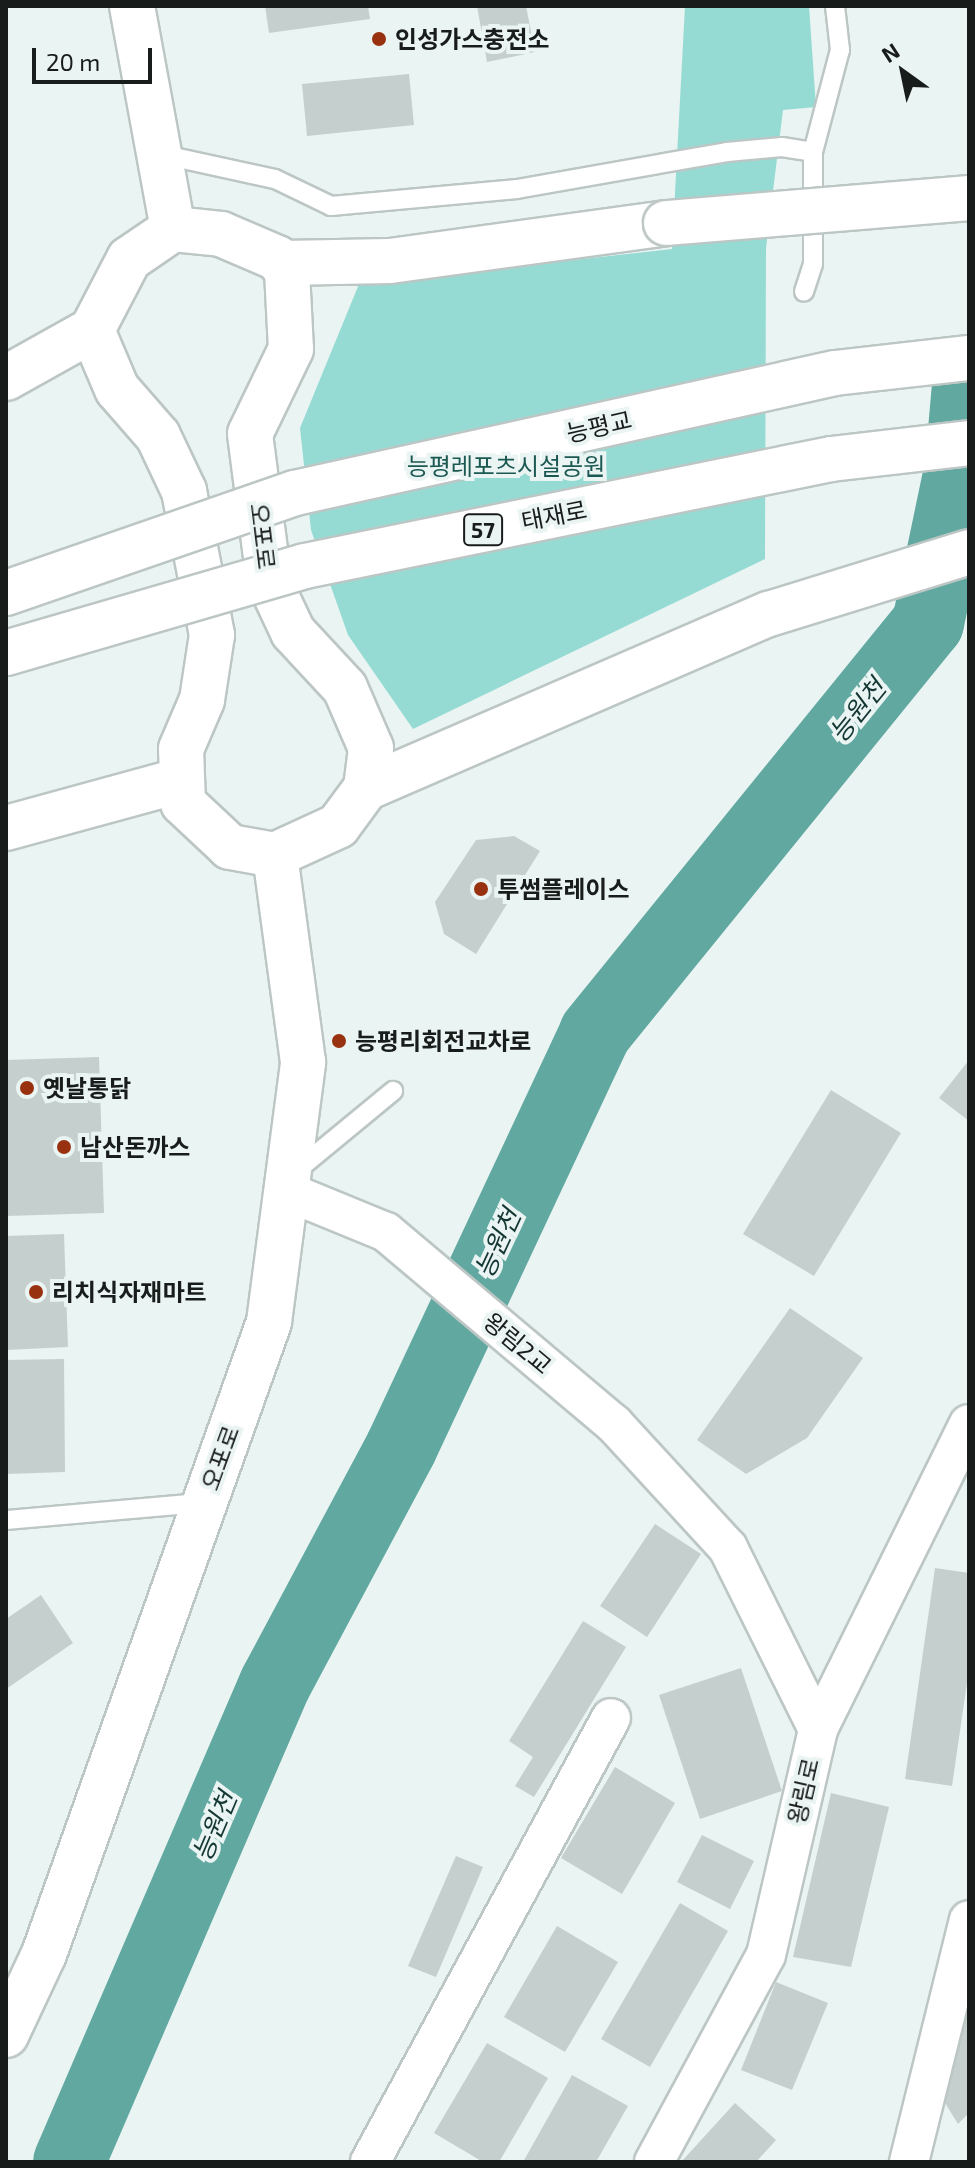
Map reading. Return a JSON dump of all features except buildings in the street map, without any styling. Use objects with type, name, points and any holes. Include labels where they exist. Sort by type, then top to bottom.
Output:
[{"type":"main road","points":[[132,6],[173,229]]},
{"type":"main road","points":[[6,378],[92,330],[129,259],[173,229],[221,234],[282,263],[390,261],[666,223],[969,198]]},
{"type":"main road","name":"오포로","points":[[6,2035],[44,1954],[269,1322],[303,1062],[275,855],[338,826],[366,788],[371,748],[345,688],[293,632],[269,581],[250,434],[291,349],[287,271],[282,263]]},
{"type":"main road","points":[[92,330],[117,389],[158,436],[184,491],[212,635],[202,700],[181,749],[183,803],[230,847],[275,855]]},
{"type":"main road","name":"능평교","points":[[6,593],[295,493],[835,373],[969,358]]},
{"type":"main road","name":"태재로","points":[[6,653],[305,566],[831,459],[969,443]]},
{"type":"main road","points":[[366,788],[575,694],[769,614],[969,552]]},
{"type":"main road","points":[[6,828],[182,780]]},
{"type":"street","name":"왕림2교","points":[[287,1184],[386,1232],[614,1424],[728,1548],[818,1729]]},
{"type":"street","name":"왕림로","points":[[654,2162],[766,1955],[818,1729],[969,1424]]},
{"type":"street","points":[[370,2162],[611,1718]]},
{"type":"street","points":[[909,2162],[969,1920]]},
{"type":"lane","points":[[804,292],[813,264],[813,152],[840,50],[835,6]]},
{"type":"lane","points":[[160,154],[275,179],[331,206],[517,189],[727,152],[782,147],[813,152]]},
{"type":"lane","points":[[287,1184],[393,1091]]},
{"type":"lane","points":[[6,1520],[205,1502]]},
{"type":"green space","name":"능평레포츠시설공원","points":[[685,6],[809,6],[816,107],[783,110],[766,248],[765,559],[413,729],[348,635],[311,530],[300,428],[359,284],[672,249]]},
{"type":"waterway","name":"능원천","points":[[69,2162],[275,1684],[401,1448],[595,1033],[928,623],[961,465],[969,374]]},
{"type":"place","name":"인성가스충전소","points":[[379,39]]},
{"type":"place","name":"투썸플레이스","points":[[481,889]]},
{"type":"place","name":"능평리회전교차로","points":[[339,1041]]},
{"type":"place","name":"옛날통닭","points":[[27,1088]]},
{"type":"place","name":"남산돈까스","points":[[64,1147]]},
{"type":"place","name":"리치식자재마트","points":[[36,1292]]}]
